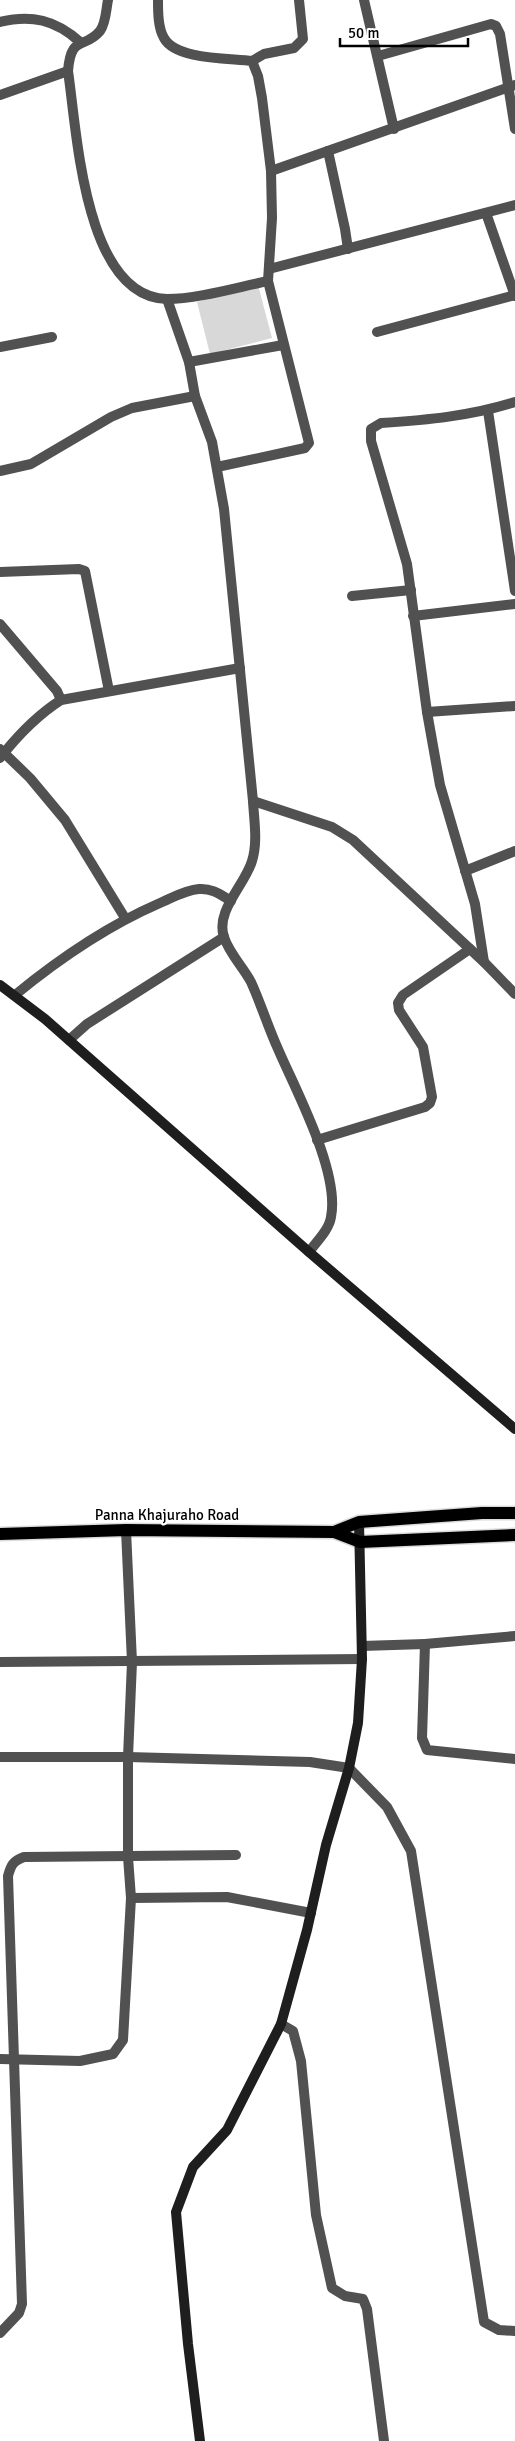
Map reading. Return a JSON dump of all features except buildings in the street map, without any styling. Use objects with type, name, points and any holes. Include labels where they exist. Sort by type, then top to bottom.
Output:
[{"type":"main road","name":"Panna Khajuraho Road","points":[[334,1532],[359,1522],[515,1512]]},
{"type":"main road","name":"Panna Khajuraho Road","points":[[0,1534],[126,1530],[334,1532],[360,1542],[515,1535]]},
{"type":"street","points":[[108,0],[101,29],[94,37],[80,42],[69,58],[68,72],[86,194],[92,220],[99,237],[129,284],[139,292],[167,298],[215,292],[268,281]]},
{"type":"street","points":[[158,0],[159,18],[164,38],[174,49],[187,54],[252,61],[264,54],[294,48],[303,39],[299,0]]},
{"type":"street","points":[[364,0],[394,129]]},
{"type":"street","points":[[0,22],[27,18],[44,20],[70,33],[80,42]]},
{"type":"street","points":[[378,56],[491,24],[496,26],[500,34],[512,86],[515,129]]},
{"type":"street","points":[[217,467],[306,448],[309,443],[268,281],[272,171],[258,76],[252,61]]},
{"type":"street","points":[[0,95],[68,72]]},
{"type":"street","points":[[272,171],[512,86]]},
{"type":"street","points":[[328,151],[348,249]]},
{"type":"street","points":[[269,268],[515,205]]},
{"type":"street","points":[[377,332],[515,296],[486,213]]},
{"type":"street","points":[[167,298],[189,362],[195,396],[212,442],[217,467],[224,508],[253,801],[255,838],[253,859],[247,874],[231,901],[222,924],[224,937],[251,982],[317,1140],[330,1191],[331,1218],[326,1229],[309,1252]]},
{"type":"street","points":[[0,345],[52,337]]},
{"type":"street","points":[[189,362],[283,345]]},
{"type":"street","points":[[0,471],[31,464],[111,417],[132,408],[195,396]]},
{"type":"street","points":[[484,962],[475,904],[440,785],[426,712],[411,590],[400,536],[371,441],[371,429],[381,423],[422,421],[488,411],[515,402]]},
{"type":"street","points":[[488,411],[511,534],[515,591]]},
{"type":"street","points":[[0,572],[79,569],[85,571],[109,691]]},
{"type":"street","points":[[352,596],[411,590]]},
{"type":"street","points":[[413,616],[515,604]]},
{"type":"street","points":[[0,624],[57,691],[61,700]]},
{"type":"street","points":[[125,918],[65,820],[30,778],[1,753],[40,714],[61,700],[240,668]]},
{"type":"street","points":[[426,712],[515,706]]},
{"type":"street","points":[[253,801],[332,827],[353,840],[484,962],[515,994]]},
{"type":"street","points":[[465,871],[515,851]]},
{"type":"street","points":[[15,995],[50,966],[125,918],[181,894],[199,889],[214,891],[231,901]]},
{"type":"street","points":[[69,1040],[87,1024],[224,937]]},
{"type":"street","points":[[317,1140],[424,1107],[430,1103],[432,1097],[423,1046],[399,1010],[398,1003],[403,995],[470,949]]},
{"type":"street","points":[[0,985],[15,995],[69,1040],[309,1252],[515,1429]]},
{"type":"street","points":[[200,2441],[188,2344],[176,2212],[193,2168],[227,2130],[281,2024],[311,1913],[326,1845],[349,1768],[358,1723],[362,1659],[359,1522]]},
{"type":"street","points":[[0,2059],[80,2061],[113,2054],[119,2049],[123,2040],[131,1898],[128,1857],[128,1757],[132,1662],[126,1530]]},
{"type":"street","points":[[362,1646],[425,1644],[515,1636]]},
{"type":"street","points":[[425,1644],[422,1738],[427,1750],[515,1759]]},
{"type":"street","points":[[0,1662],[362,1659]]},
{"type":"street","points":[[0,1757],[128,1757],[310,1762],[349,1768],[387,1807],[411,1851],[484,2322],[499,2330],[515,2331]]},
{"type":"street","points":[[0,2333],[19,2313],[22,2304],[8,1876],[11,1865],[16,1860],[24,1857],[236,1855]]},
{"type":"street","points":[[131,1898],[227,1897],[311,1913]]},
{"type":"street","points":[[281,2024],[293,2031],[301,2061],[316,2216],[332,2288],[345,2296],[363,2299],[367,2309],[384,2441]]},
{"type":"shaded area","points":[[258,285],[272,338],[210,354],[197,302]]}]
